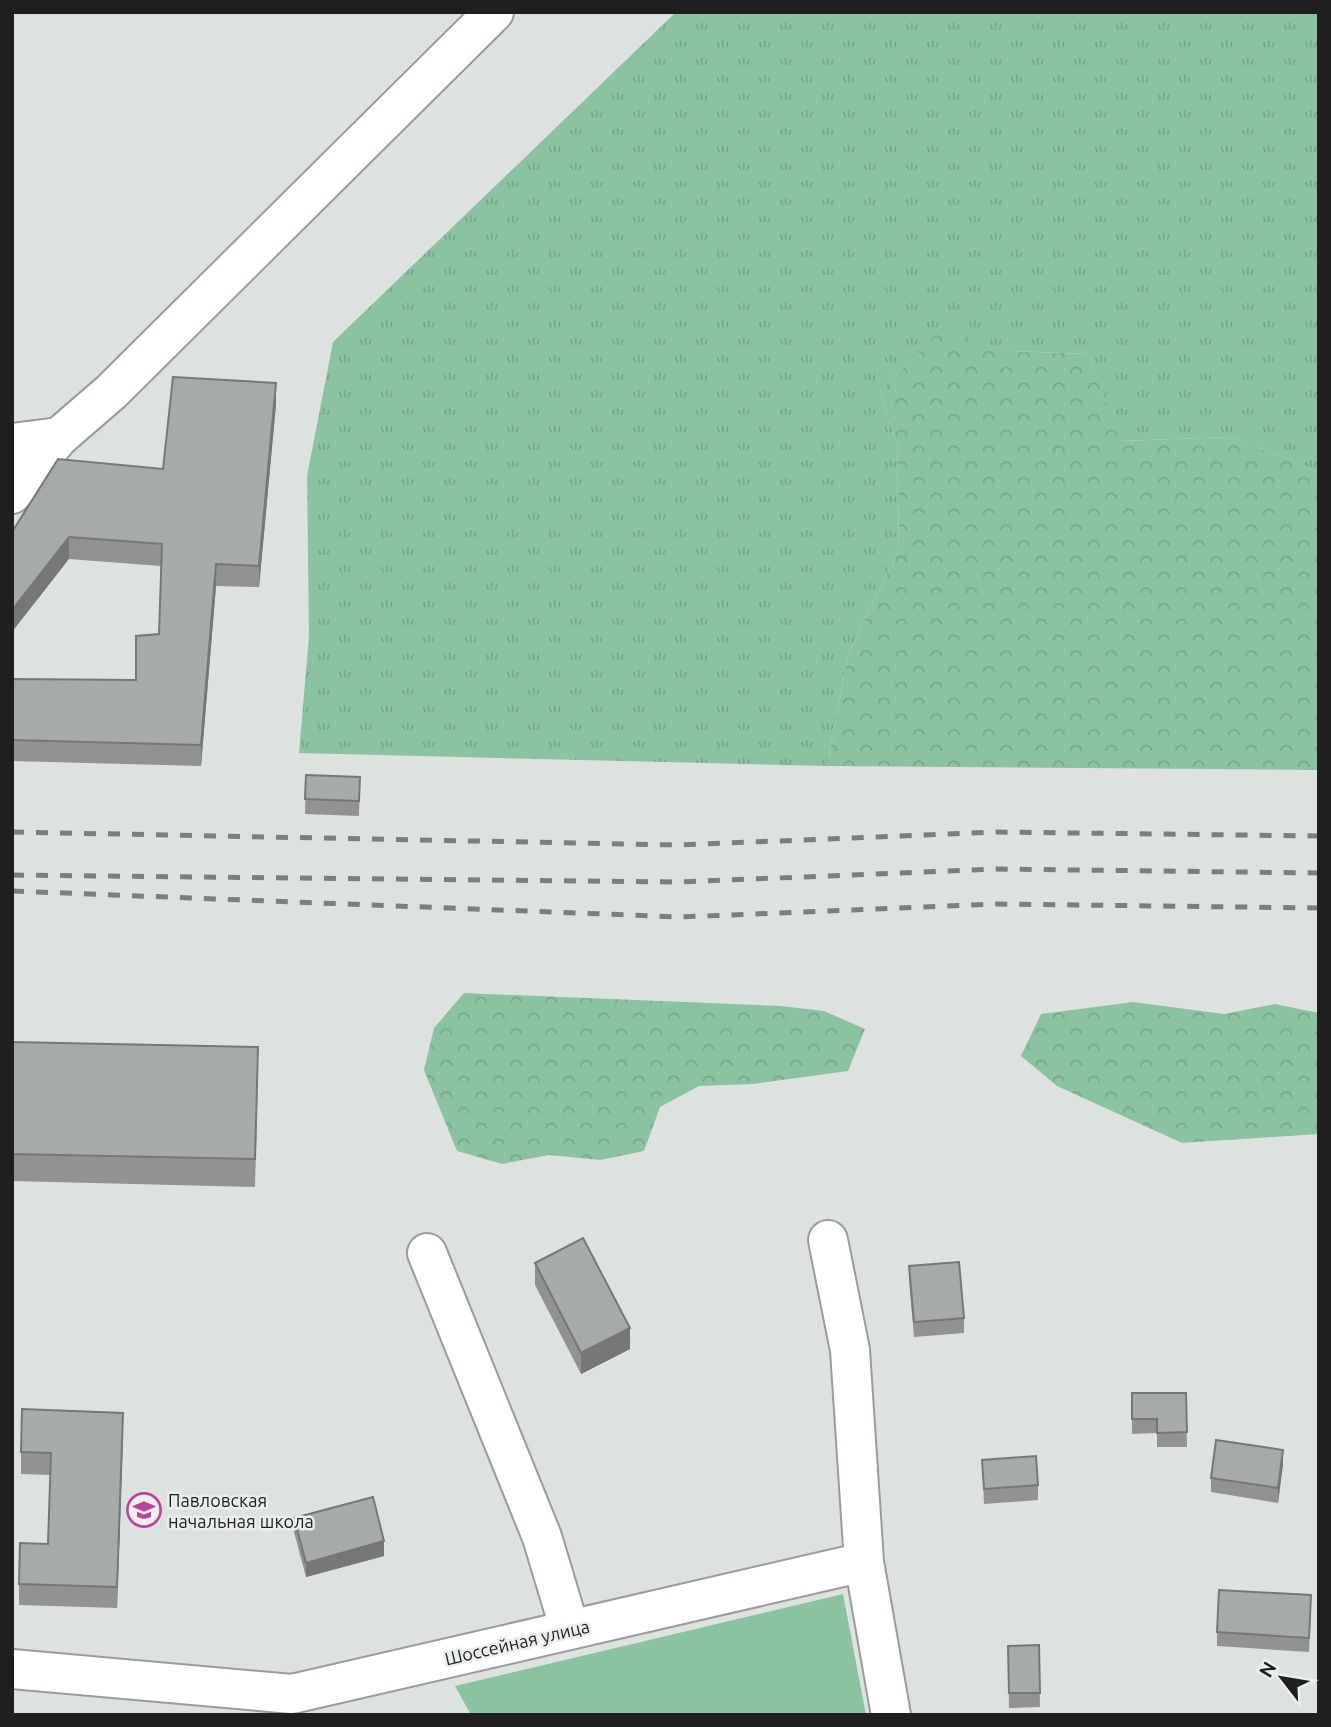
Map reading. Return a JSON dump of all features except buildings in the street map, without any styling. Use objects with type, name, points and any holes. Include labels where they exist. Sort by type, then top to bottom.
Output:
[{"type":"street","points":[[12,494],[59,438],[111,391],[494,12]]},
{"type":"street","points":[[12,443],[59,438]]},
{"type":"street","points":[[828,1240],[850,1350],[864,1562],[891,1715]]},
{"type":"street","points":[[427,1253],[542,1537],[570,1630]]},
{"type":"street","name":"Шоссейная улица","points":[[12,1670],[292,1694],[864,1562]]},
{"type":"green space","points":[[676,12],[1319,12],[1319,473],[1229,437],[1120,441],[1088,354],[1009,351],[941,330],[880,391],[897,444],[899,549],[848,655],[827,766],[299,753],[309,636],[307,476],[333,342]]},
{"type":"green space","points":[[941,329],[1009,351],[1088,354],[1121,441],[1229,437],[1319,473],[1319,770],[827,766],[848,655],[899,549],[897,444],[880,391]]},
{"type":"green space","points":[[464,993],[781,1006],[824,1011],[865,1029],[848,1071],[753,1084],[699,1086],[660,1107],[644,1151],[600,1160],[549,1155],[502,1164],[457,1151],[424,1070],[434,1028]]},
{"type":"green space","points":[[1133,1002],[1224,1014],[1275,1004],[1319,1013],[1319,1134],[1182,1143],[1057,1086],[1021,1056],[1041,1014]]},
{"type":"green space","points":[[843,1594],[866,1715],[471,1715],[455,1686]]},
{"type":"railway","points":[[12,832],[679,845],[997,832],[1319,836]]},
{"type":"railway","points":[[12,875],[679,882],[997,869],[1319,873]]},
{"type":"railway","points":[[12,891],[680,917],[997,904],[1319,908]]},
{"type":"place","name":"Павловская начальная школа","points":[[144,1510]]}]
